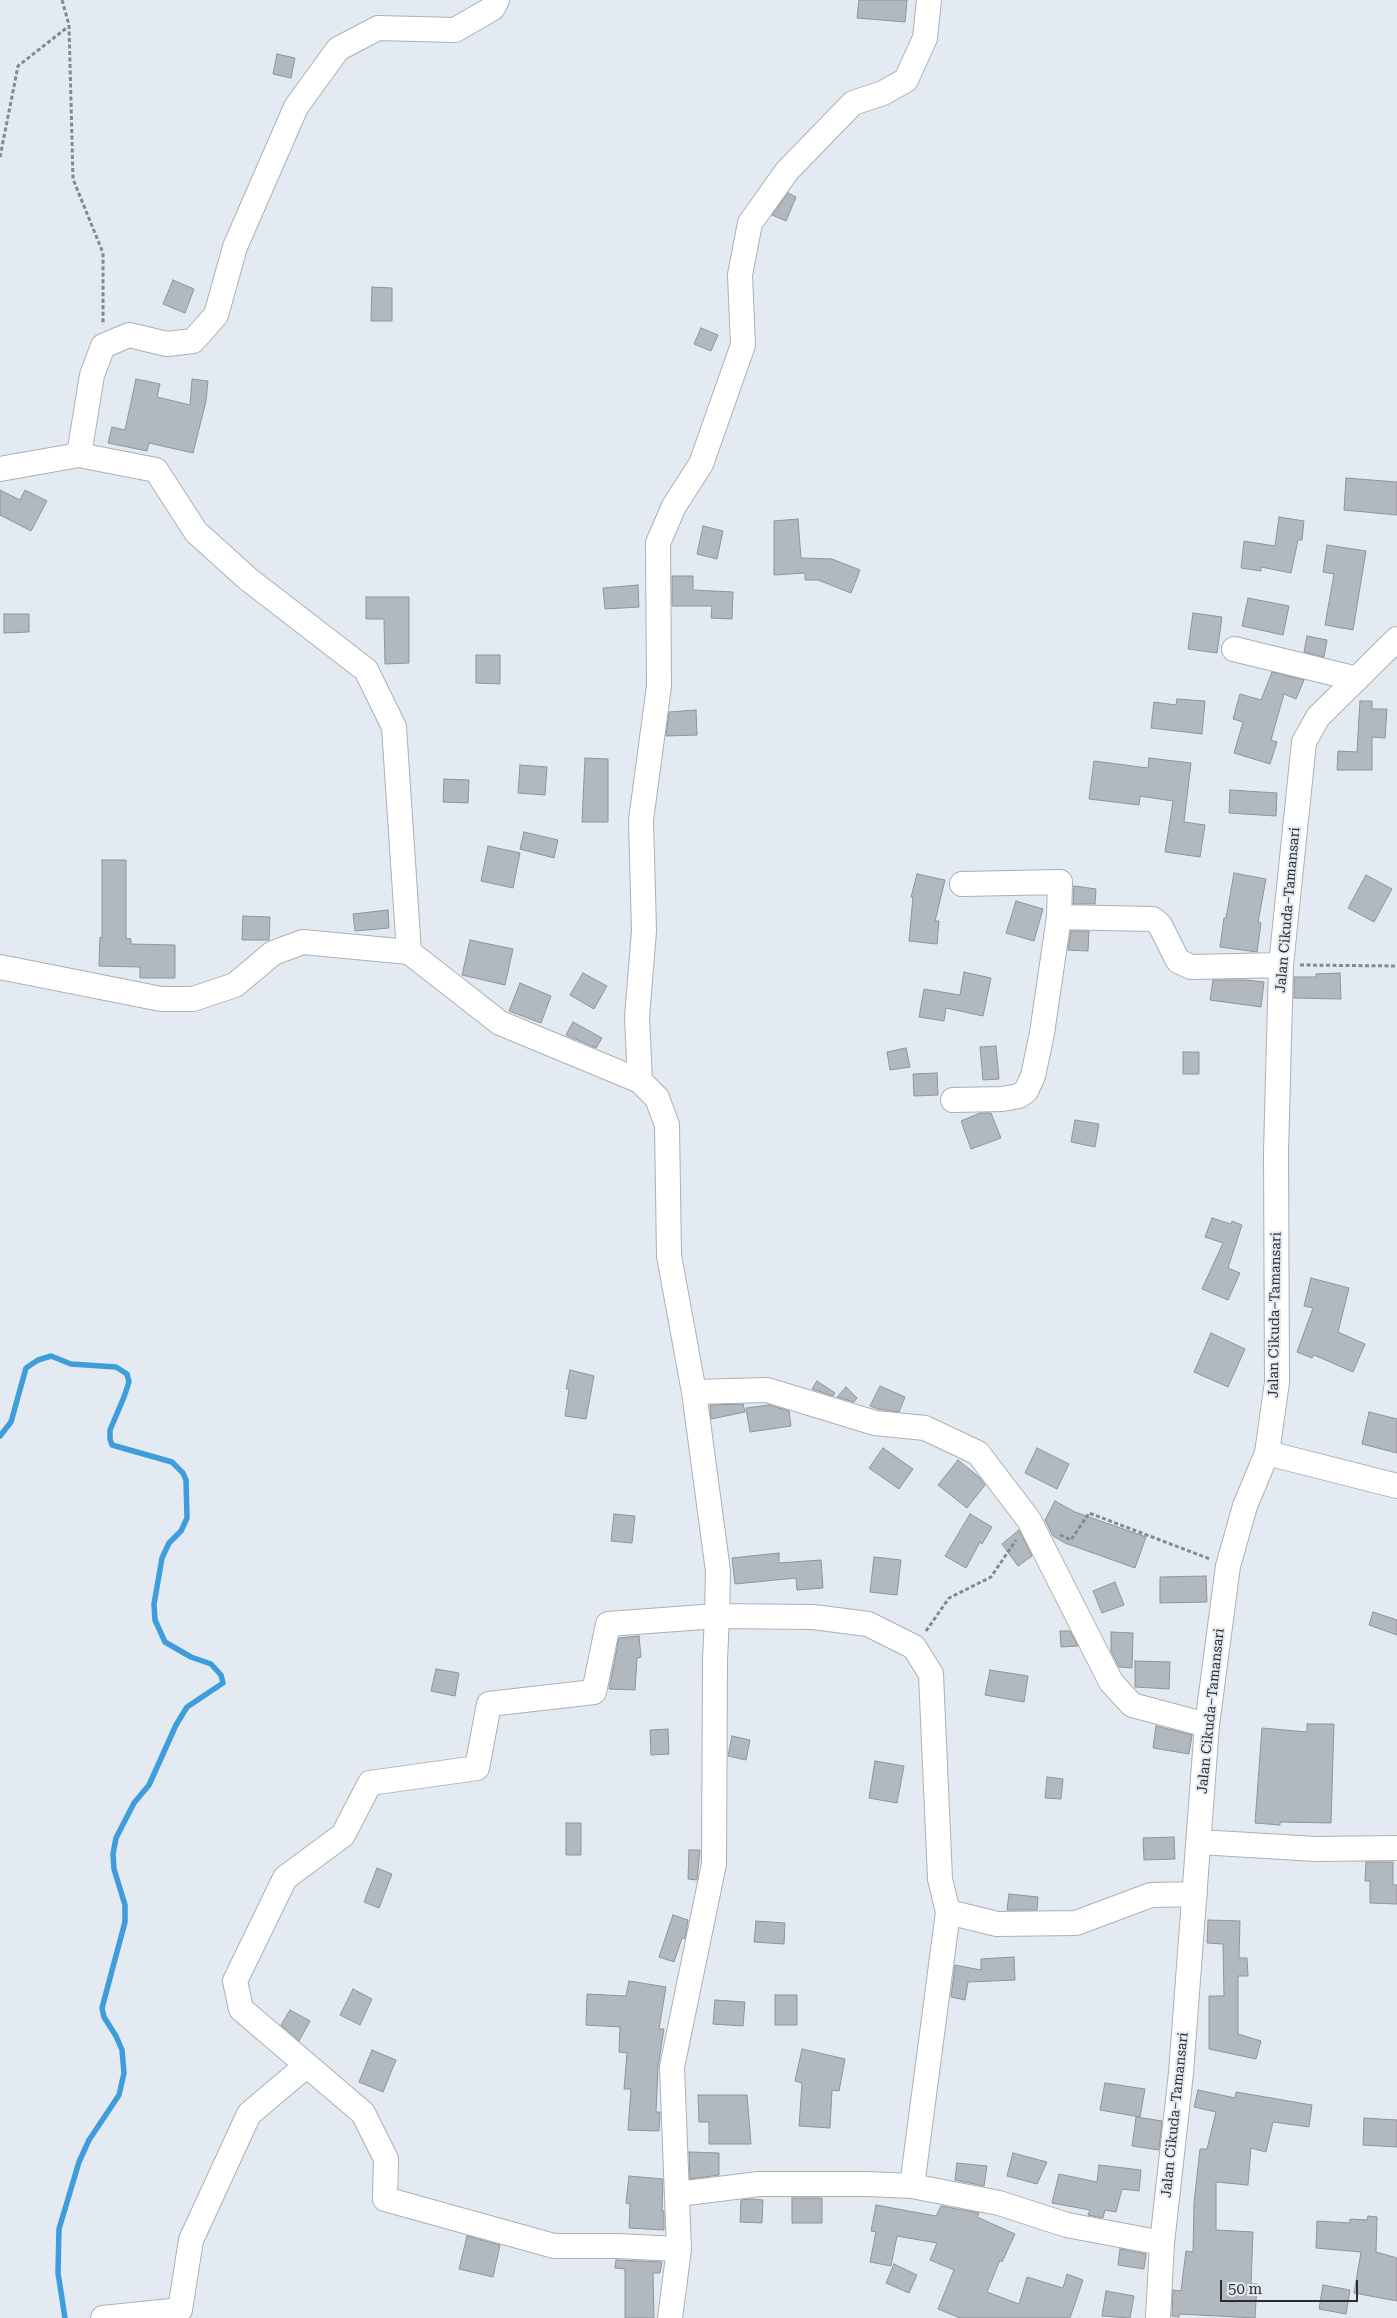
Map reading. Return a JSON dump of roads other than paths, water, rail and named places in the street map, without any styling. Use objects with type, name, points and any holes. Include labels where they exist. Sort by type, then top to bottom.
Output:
[{"type":"street","points":[[79,454],[92,375],[103,346],[129,335],[167,344],[193,341],[216,316],[235,247],[296,107],[338,49],[378,28],[455,30],[493,8],[497,0]]},
{"type":"street","points":[[640,1081],[637,1017],[644,931],[641,820],[658,686],[658,543],[674,506],[701,464],[743,345],[740,275],[750,223],[786,170],[853,103],[883,93],[906,80],[925,38],[929,0]]},
{"type":"street","points":[[0,469],[79,454],[156,470],[196,532],[248,579],[366,670],[394,727],[410,952]]},
{"type":"street","name":"Jalan Cikuda–Tamansari","points":[[1158,2318],[1162,2243],[1181,2074],[1207,1725],[1228,1566],[1245,1506],[1267,1453],[1277,1382],[1276,1152],[1281,965],[1304,742],[1318,717],[1397,639]]},
{"type":"street","points":[[1234,649],[1357,680]]},
{"type":"street","points":[[953,1100],[1002,1099],[1020,1096],[1026,1091],[1033,1076],[1042,1033],[1059,917],[1060,882],[962,884]]},
{"type":"street","points":[[1059,917],[1153,919],[1160,925],[1178,961],[1191,967],[1281,965]]},
{"type":"street","points":[[0,967],[161,1000],[193,999],[235,986],[273,954],[302,942],[410,952],[500,1023],[640,1081],[658,1098],[667,1125],[669,1256],[694,1392],[718,1571],[715,1660],[714,1864],[672,2067],[679,2249],[670,2318]]},
{"type":"street","points":[[694,1392],[767,1390],[876,1423],[925,1428],[978,1453],[1028,1520],[1111,1682],[1132,1705],[1207,1725]]},
{"type":"street","points":[[1267,1453],[1397,1486]]},
{"type":"street","points":[[679,2249],[617,2246],[554,2246],[385,2199],[386,2159],[363,2113],[241,2009],[235,1981],[285,1878],[343,1835],[370,1783],[477,1768],[489,1704],[594,1692],[608,1624],[717,1616],[813,1617],[868,1624],[914,1648],[930,1674],[940,1879],[948,1912],[912,2186]]},
{"type":"street","points":[[1199,1842],[1316,1850],[1397,1848]]},
{"type":"street","points":[[948,1912],[997,1924],[1076,1923],[1151,1894],[1195,1894]]},
{"type":"street","points":[[103,2318],[180,2310],[191,2240],[249,2114],[307,2064]]},
{"type":"street","points":[[678,2194],[759,2184],[912,2186],[999,2203],[1067,2225],[1162,2243]]},
{"type":"waterway","points":[[0,1436],[11,1422],[26,1368],[38,1360],[51,1356],[71,1364],[116,1367],[127,1374],[129,1382],[110,1430],[112,1445],[172,1462],[183,1473],[186,1480],[187,1518],[181,1531],[169,1543],[162,1558],[154,1604],[155,1620],[165,1642],[191,1657],[211,1664],[221,1675],[223,1683],[187,1707],[176,1725],[149,1785],[134,1803],[116,1838],[113,1854],[114,1869],[125,1905],[125,1922],[102,2008],[104,2017],[122,2050],[124,2073],[119,2095],[89,2140],[79,2162],[59,2229],[58,2273],[65,2318]]}]
